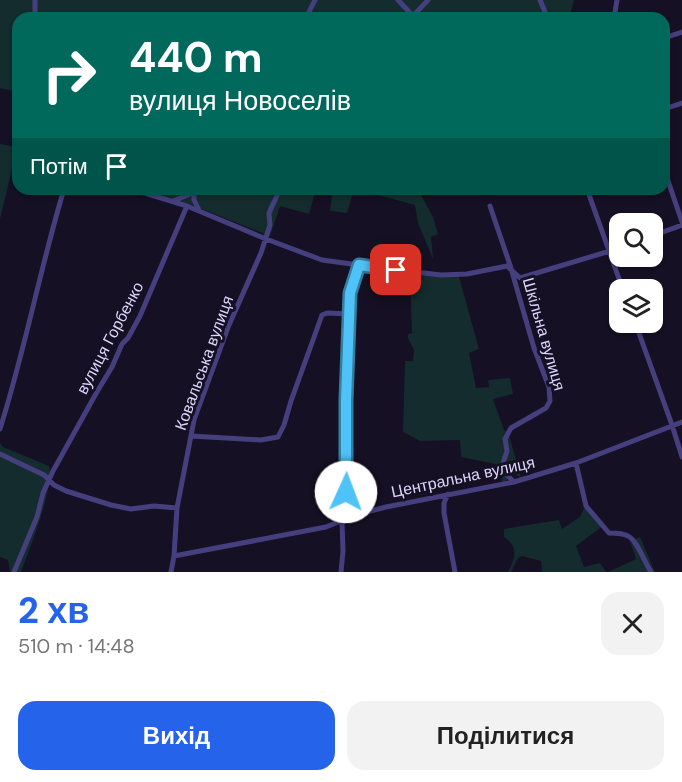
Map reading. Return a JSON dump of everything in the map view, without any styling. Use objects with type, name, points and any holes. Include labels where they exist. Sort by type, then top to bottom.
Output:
[{"type":"street","points":[[398,0],[409,12]]},
{"type":"street","points":[[418,12],[428,0]]},
{"type":"street","points":[[663,232],[682,224],[670,187]]},
{"type":"street","points":[[0,429],[20,362],[62,195]]},
{"type":"street","points":[[152,195],[187,206],[322,260],[441,274],[467,274],[507,266],[520,278],[609,251],[589,195]]},
{"type":"street","points":[[171,201],[187,195]]},
{"type":"street","points":[[194,195],[194,200],[200,211]]},
{"type":"street","name":"Ковальська вулиця","points":[[171,572],[177,508],[194,420],[229,325],[261,253],[270,225],[269,213],[277,195]]},
{"type":"street","name":"вулиця Горбенко","points":[[14,572],[53,471],[112,367],[122,344],[128,338],[140,316],[187,206]]},
{"type":"street","name":"Шкільна вулиця","points":[[490,206],[513,273],[534,348],[549,387],[550,401],[546,408],[511,428],[505,439],[507,451],[503,463],[514,482]]},
{"type":"street","points":[[341,572],[342,520],[345,512],[347,472],[346,424],[350,293],[359,265]]},
{"type":"street","points":[[191,436],[261,440],[279,437],[322,315],[327,313],[349,314]]},
{"type":"street","points":[[639,333],[682,457]]},
{"type":"street","name":"Центральна вулиця","points":[[174,556],[326,527],[355,515],[386,507],[514,482],[576,463],[682,422]]},
{"type":"street","points":[[0,454],[39,472],[54,485],[66,491],[111,505],[131,509],[154,506],[177,508]]},
{"type":"street","points":[[576,463],[586,506],[609,533],[627,535],[634,540],[651,572]]},
{"type":"street","points":[[448,494],[444,502],[444,513],[455,572]]},
{"type":"green space","points":[[0,0],[574,0],[571,12],[12,12],[12,91],[0,88]]},
{"type":"green space","points":[[0,144],[12,146],[12,169],[0,219]]},
{"type":"green space","points":[[160,195],[314,195],[309,214],[280,206],[270,236],[187,203]]},
{"type":"green space","points":[[332,195],[352,195],[347,213],[330,211]]},
{"type":"green space","points":[[378,195],[421,195],[433,217],[438,234],[431,237],[433,259],[418,223],[415,205]]},
{"type":"green space","points":[[410,274],[459,277],[479,349],[469,353],[476,388],[489,387],[488,380],[510,378],[513,394],[493,399],[504,430],[509,435],[521,478],[513,473],[509,474],[507,480],[502,483],[501,465],[461,457],[460,440],[420,441],[403,432],[405,361],[413,361],[414,350],[408,338],[408,334],[412,333]]},
{"type":"green space","points":[[0,443],[3,447],[49,466],[50,475],[45,503],[21,572],[10,572],[8,560],[0,557]]},
{"type":"green space","points":[[589,506],[604,525],[576,546],[584,567],[600,563],[606,572],[542,572],[541,561],[522,556],[518,558],[511,572],[508,572],[514,549],[504,537],[504,529],[559,520],[562,529],[580,517],[584,508]]},
{"type":"green space","points":[[640,537],[655,572],[608,572],[636,559],[630,541]]},
{"type":"route","points":[[346,492],[346,400],[350,293],[359,265],[396,270]]}]
